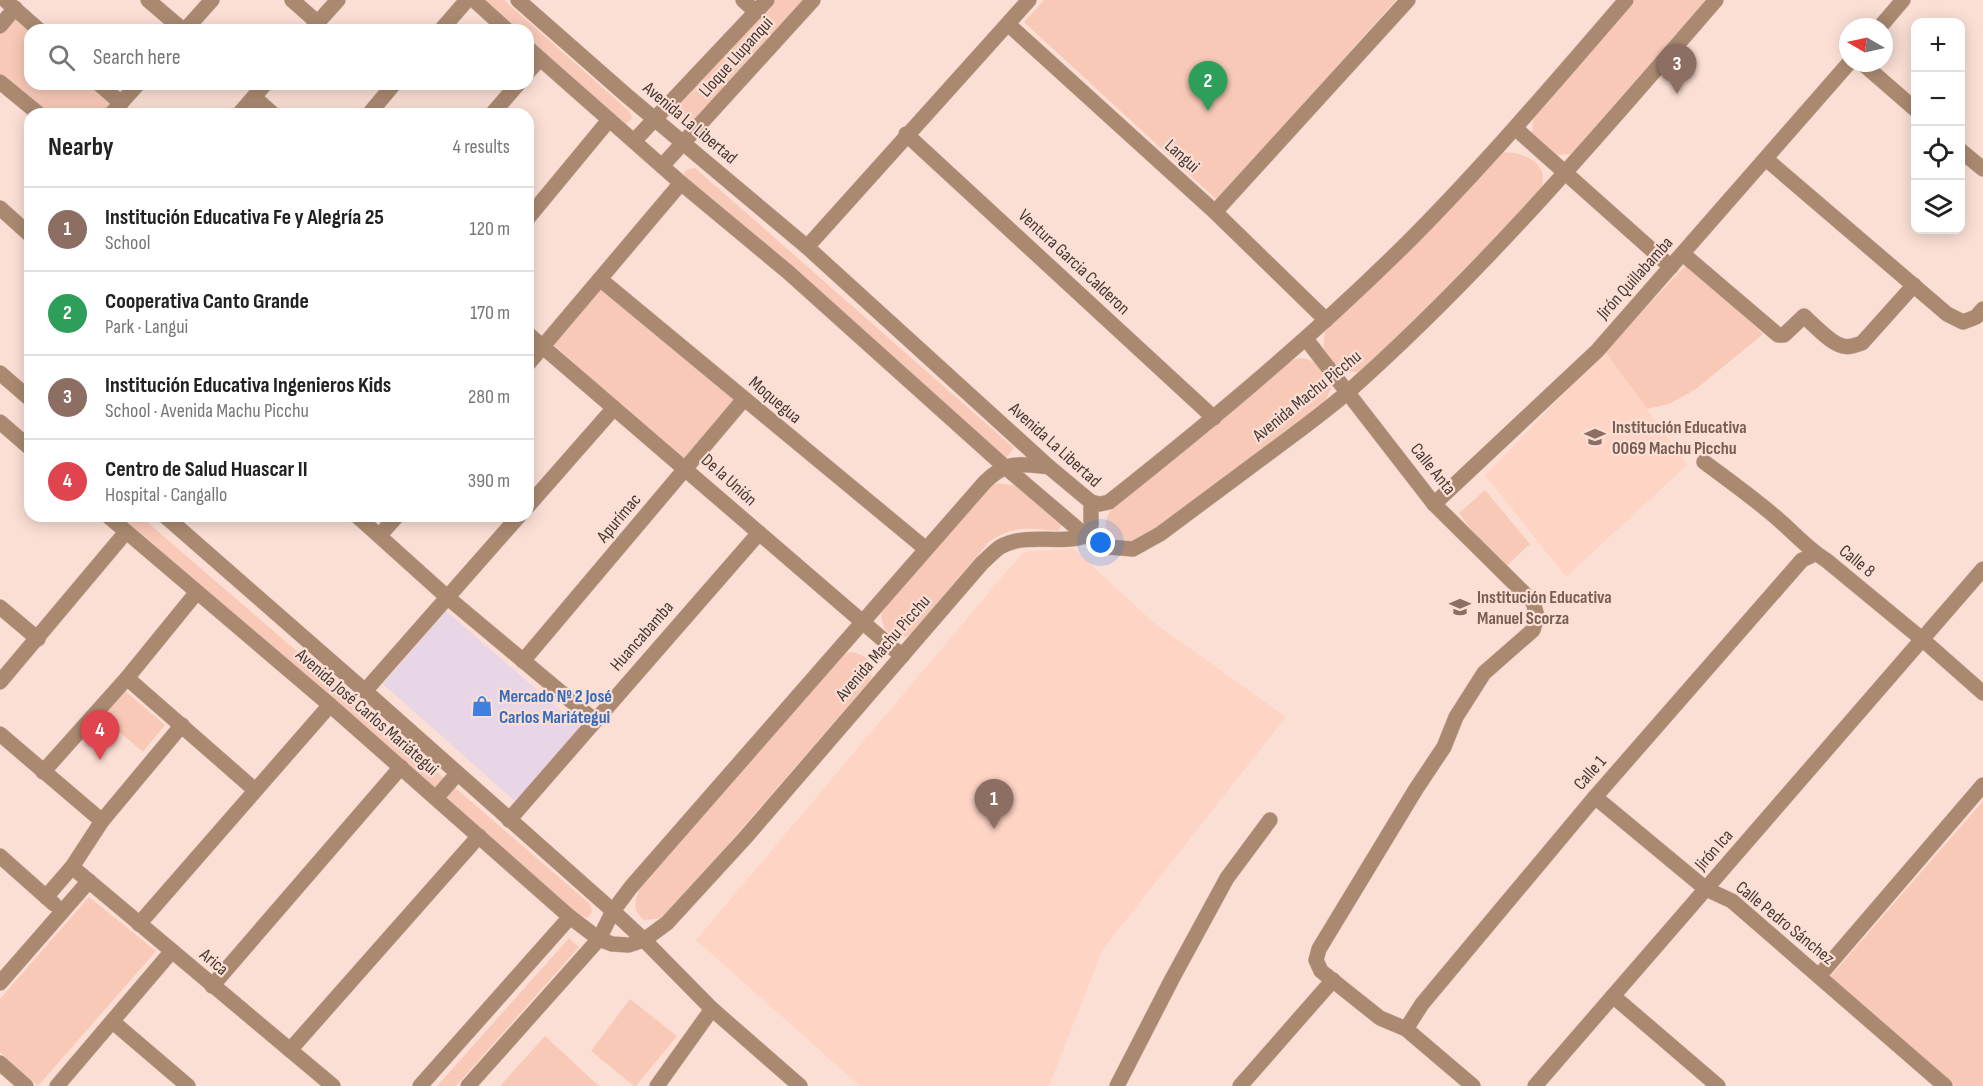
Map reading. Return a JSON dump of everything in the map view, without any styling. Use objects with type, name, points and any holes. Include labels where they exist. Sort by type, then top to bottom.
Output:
[{"type":"street","points":[[148,0],[177,24]]},
{"type":"street","points":[[190,24],[212,0]]},
{"type":"street","points":[[292,0],[312,24]]},
{"type":"street","points":[[316,24],[338,0]]},
{"type":"street","points":[[446,24],[467,0]]},
{"type":"street","points":[[474,0],[500,24]]},
{"type":"street","name":"Avenida La Libertad","points":[[518,0],[807,247],[1091,502],[1091,525],[1086,536]]},
{"type":"street","points":[[742,0],[756,12]]},
{"type":"street","name":"Lloque Llupanqui","points":[[634,141],[767,0]]},
{"type":"street","name":"Lloque Llupanqui","points":[[662,166],[813,0]]},
{"type":"street","points":[[807,247],[1029,0]]},
{"type":"street","points":[[1215,212],[1408,0]]},
{"type":"street","points":[[1091,502],[1100,504],[1109,502],[1214,418],[1306,339],[1414,236],[1515,128],[1626,0]]},
{"type":"street","name":"Avenida Machu Picchu","points":[[1004,466],[985,482],[653,862],[613,911],[599,939],[612,944],[628,945],[644,940],[667,923],[745,838],[982,563],[1001,547],[1019,541],[1076,539],[1086,536],[1108,547],[1133,549],[1160,534],[1348,392],[1503,242],[1566,174],[1716,0]]},
{"type":"street","points":[[1888,18],[1903,0]]},
{"type":"street","points":[[0,26],[10,4],[32,24]]},
{"type":"street","name":"Langui","points":[[1008,24],[1215,212],[1326,320]]},
{"type":"street","points":[[534,53],[681,183],[788,272],[1004,466],[1086,536]]},
{"type":"street","name":"Jirón Quillabamba","points":[[1434,504],[1597,351],[1842,72]]},
{"type":"street","points":[[1872,72],[1911,106]]},
{"type":"street","points":[[0,82],[32,108]]},
{"type":"street","points":[[103,90],[115,108]]},
{"type":"street","points":[[117,108],[133,90]]},
{"type":"street","points":[[244,108],[260,90]]},
{"type":"street","points":[[374,108],[389,90]]},
{"type":"street","points":[[497,108],[513,90]]},
{"type":"street","points":[[254,97],[266,108]]},
{"type":"street","points":[[534,211],[609,120]]},
{"type":"street","points":[[1515,128],[1671,267]]},
{"type":"street","name":"Ventura Garcia Calderon","points":[[906,135],[1214,418]]},
{"type":"street","points":[[1965,154],[1983,169]]},
{"type":"street","points":[[1766,159],[1947,314],[1963,322],[1976,317],[1983,309]]},
{"type":"street","points":[[534,357],[681,183]]},
{"type":"street","points":[[0,208],[24,230]]},
{"type":"street","points":[[1683,254],[1778,335],[1784,335],[1803,316],[1835,343],[1842,346],[1862,343],[1914,285]]},
{"type":"street","name":"Moquegua","points":[[601,280],[926,549]]},
{"type":"street","name":"De la Unión","points":[[534,339],[902,656]]},
{"type":"street","name":"Calle Anta","points":[[1306,339],[1434,504],[1533,602],[1537,616],[1533,630],[1484,673],[1456,717],[1444,747],[1319,949],[1316,960],[1321,970],[1333,980]]},
{"type":"street","points":[[0,373],[24,394]]},
{"type":"street","name":"Apurímac","points":[[523,661],[744,399]]},
{"type":"street","points":[[534,499],[614,408]]},
{"type":"street","points":[[0,422],[24,443]]},
{"type":"street","name":"Calle 8","points":[[1704,462],[1752,497],[1815,554],[1826,560],[1923,640],[1983,693]]},
{"type":"street","points":[[1004,466],[1021,464],[1049,466]]},
{"type":"street","name":"Avenida José Carlos Mariátegui","points":[[115,522],[330,705],[570,917],[599,939]]},
{"type":"street","name":"Avenida José Carlos Mariátegui","points":[[172,522],[613,911],[712,1009],[800,1086]]},
{"type":"street","points":[[364,522],[447,597],[594,720]]},
{"type":"street","points":[[380,535],[392,522]]},
{"type":"street","points":[[365,691],[514,522]]},
{"type":"street","points":[[0,682],[126,532]]},
{"type":"street","name":"Huancabamba","points":[[509,820],[759,533]]},
{"type":"street","name":"Calle 1","points":[[1406,1029],[1422,1004],[1595,797],[1802,560],[1815,554]]},
{"type":"street","name":"Jirón Ica","points":[[1535,1086],[1983,570]]},
{"type":"street","points":[[43,772],[127,678],[197,592]]},
{"type":"street","points":[[0,607],[38,639]]},
{"type":"street","points":[[127,678],[255,790]]},
{"type":"street","points":[[139,924],[330,705]]},
{"type":"street","points":[[46,897],[72,867],[102,821],[182,725]]},
{"type":"street","points":[[0,734],[102,821]]},
{"type":"street","points":[[212,986],[401,767]]},
{"type":"street","points":[[436,798],[458,774]]},
{"type":"street","points":[[1819,976],[1983,785]]},
{"type":"street","name":"Calle Pedro Sánchez","points":[[1595,797],[1706,889],[1732,902],[1945,1086]]},
{"type":"street","points":[[1117,1086],[1227,879],[1270,820]]},
{"type":"street","points":[[290,1050],[479,836]]},
{"type":"street","points":[[0,856],[62,912]]},
{"type":"street","name":"Arica","points":[[72,867],[331,1085]]},
{"type":"street","points":[[0,983],[89,881]]},
{"type":"street","points":[[420,1086],[570,917]]},
{"type":"street","points":[[468,1086],[599,939]]},
{"type":"street","points":[[57,1086],[172,951]]},
{"type":"street","points":[[1240,1086],[1333,980],[1380,1018],[1406,1029],[1473,1086]]},
{"type":"street","points":[[1613,996],[1718,1086]]},
{"type":"street","points":[[657,1086],[712,1009]]},
{"type":"street","points":[[113,1022],[188,1086]]},
{"type":"street","points":[[0,1063],[26,1086]]},
{"type":"shaded area","points":[[481,0],[504,0],[531,24],[508,24]]},
{"type":"shaded area","points":[[775,0],[806,0],[692,125],[679,121],[675,109]]},
{"type":"shaded area","points":[[1044,0],[1396,0],[1217,200],[1024,22]]},
{"type":"shaded area","points":[[1634,0],[1706,0],[1572,154],[1554,155],[1532,133],[1534,115]]},
{"type":"shaded area","points":[[11,14],[24,25],[24,90],[99,90],[115,103],[111,108],[38,108],[0,76],[0,28]]},
{"type":"shaded area","points":[[534,27],[630,112],[632,118],[626,124],[534,47]]},
{"type":"shaded area","points":[[1501,152],[1528,157],[1540,167],[1543,183],[1540,193],[1429,306],[1360,372],[1350,372],[1334,366],[1324,346],[1326,328]]},
{"type":"shaded area","points":[[695,168],[1014,448],[1006,458],[686,179],[683,174],[688,169]]},
{"type":"shaded area","points":[[1687,264],[1763,334],[1696,389],[1669,404],[1647,409],[1605,351]]},
{"type":"shaded area","points":[[602,288],[737,399],[684,462],[552,343]]},
{"type":"shaded area","name":"Institución Educativa 0069 Machu Picchu","points":[[1605,351],[1687,465],[1566,577],[1485,475]]},
{"type":"shaded area","points":[[1301,358],[1317,364],[1324,372],[1331,389],[1326,400],[1148,534],[1131,542],[1120,541],[1111,536],[1106,521],[1117,504],[1290,360]]},
{"type":"shaded area","points":[[998,483],[1017,486],[1061,521],[1061,527],[1058,531],[1014,530],[989,542],[911,634],[899,638],[889,633],[883,624],[882,611],[988,488]]},
{"type":"shaded area","points":[[1485,490],[1530,544],[1502,570],[1459,513]]},
{"type":"shaded area","points":[[128,522],[147,522],[590,904],[592,912],[587,918],[579,915]]},
{"type":"shaded area","points":[[1073,548],[1153,622],[1286,717],[1103,949],[1049,1086],[860,1086],[696,940],[1023,552]]},
{"type":"shaded area","name":"Mercado Nº 2 José Carlos Mariátegui","points":[[446,611],[581,728],[516,802],[383,684]]},
{"type":"shaded area","points":[[852,652],[869,661],[872,669],[871,680],[664,918],[644,920],[635,906],[640,888],[844,654]]},
{"type":"shaded area","points":[[124,690],[165,725],[143,752],[101,716]]},
{"type":"shaded area","points":[[1983,801],[1983,1086],[1955,1086],[1830,977]]},
{"type":"shaded area","points":[[89,897],[156,951],[38,1086],[0,1052],[0,999]]},
{"type":"shaded area","points":[[569,938],[579,947],[456,1086],[437,1086]]},
{"type":"shaded area","points":[[630,999],[677,1036],[636,1086],[591,1051]]},
{"type":"shaded area","points":[[545,1036],[599,1086],[500,1086]]},
{"type":"place","name":"Institución Educativa Ingenieros Kids","points":[[1677,94]]},
{"type":"place","name":"Cooperativa Canto Grande","points":[[1208,111]]},
{"type":"place","name":"Institución Educativa 0069 Machu Picchu","points":[[1595,437]]},
{"type":"place","name":"Institución Educativa Manuel Scorza","points":[[1460,607]]},
{"type":"place","name":"Mercado Nº 2 José Carlos Mariátegui","points":[[482,706]]},
{"type":"place","name":"Centro de Salud Huascar II","points":[[100,760]]},
{"type":"place","name":"Institución Educativa Fe y Alegría 25","points":[[994,829]]}]
